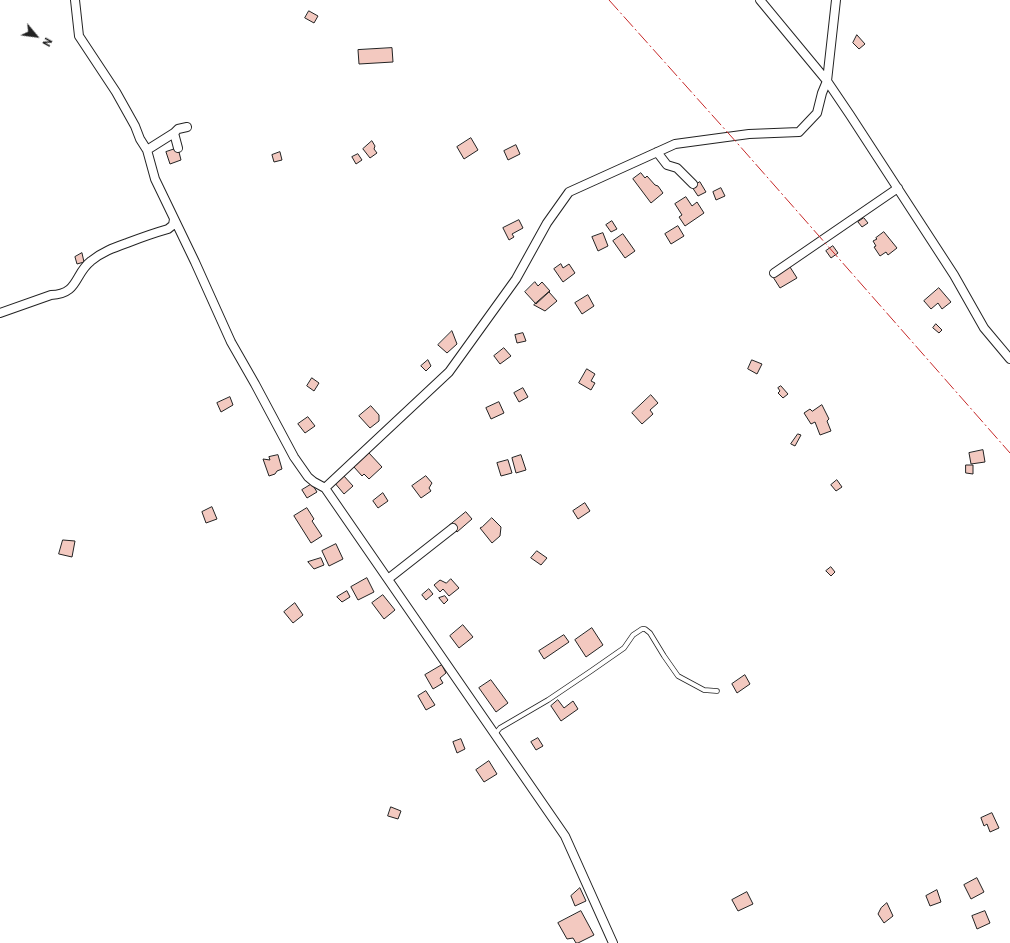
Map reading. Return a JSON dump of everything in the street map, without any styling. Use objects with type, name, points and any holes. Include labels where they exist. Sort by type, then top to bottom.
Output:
[{"type":"street","points":[[75,0],[79,36],[116,92],[135,126],[146,150],[155,179],[232,342],[294,457],[308,477],[325,488],[565,836],[613,943]]},
{"type":"street","points":[[760,0],[827,81],[954,275],[984,328],[1010,359]]},
{"type":"street","points":[[325,488],[449,372],[516,279],[547,223],[569,192],[675,144],[749,134],[799,132],[817,113],[827,81],[836,0]]},
{"type":"street","points":[[146,150],[178,129],[187,127]]},
{"type":"street","points":[[174,133],[178,148]]},
{"type":"street","points":[[657,152],[667,165],[677,168],[693,184]]},
{"type":"street","points":[[774,273],[898,188]]},
{"type":"street","points":[[0,313],[69,290],[76,282],[83,269],[92,260],[115,247],[168,230],[173,225],[174,219]]},
{"type":"street","points":[[388,579],[453,528]]},
{"type":"lane","points":[[495,734],[500,728],[548,700],[624,648],[633,635],[642,629],[645,629],[650,633],[678,676],[704,690],[717,691]]},
{"type":"building","points":[[309,11],[318,16],[314,23],[305,18]]},
{"type":"building","points":[[857,35],[865,44],[859,49],[853,43]]},
{"type":"building","points":[[392,48],[393,62],[359,64],[358,50]]},
{"type":"building","points":[[471,138],[478,150],[464,159],[457,147]]},
{"type":"building","points":[[372,141],[375,146],[374,149],[377,153],[370,158],[363,149]]},
{"type":"building","points":[[516,145],[520,154],[508,160],[504,151]]},
{"type":"building","points":[[178,148],[181,160],[170,164],[166,152]]},
{"type":"building","points":[[280,152],[282,160],[274,162],[272,155]]},
{"type":"building","points":[[358,154],[362,160],[356,164],[352,157]]},
{"type":"building","points":[[641,173],[645,178],[647,176],[655,185],[658,186],[663,193],[651,203],[633,179]]},
{"type":"building","points":[[700,182],[706,192],[698,196],[692,187]]},
{"type":"building","points":[[721,188],[725,196],[716,200],[713,192]]},
{"type":"building","points":[[686,197],[692,206],[697,202],[704,213],[685,226],[679,217],[682,215],[675,204]]},
{"type":"building","points":[[864,218],[868,223],[862,227],[858,222]]},
{"type":"building","points":[[519,220],[523,228],[512,234],[514,237],[509,240],[503,228]]},
{"type":"building","points":[[612,221],[617,229],[611,232],[606,225]]},
{"type":"building","points":[[678,226],[684,236],[671,244],[665,234]]},
{"type":"building","points":[[884,232],[897,248],[888,255],[886,252],[880,256],[874,247],[876,246],[873,241]]},
{"type":"building","points":[[603,233],[608,246],[598,251],[592,237]]},
{"type":"building","points":[[623,234],[635,251],[625,258],[613,241]]},
{"type":"building","points":[[833,246],[838,253],[831,258],[826,251]]},
{"type":"building","points":[[82,253],[84,262],[77,264],[75,257]]},
{"type":"building","points":[[561,264],[563,268],[569,264],[575,273],[563,282],[554,269]]},
{"type":"building","points":[[790,267],[797,278],[780,288],[773,277]]},
{"type":"building","points":[[535,282],[538,286],[542,282],[550,291],[536,304],[525,292]]},
{"type":"building","points":[[939,288],[951,302],[942,309],[938,303],[931,309],[924,301]]},
{"type":"building","points":[[549,292],[557,301],[545,311],[534,305]]},
{"type":"building","points":[[588,295],[594,306],[582,314],[575,303]]},
{"type":"building","points":[[936,324],[942,330],[939,333],[933,328]]},
{"type":"building","points":[[452,331],[457,344],[447,353],[438,345]]},
{"type":"building","points":[[523,333],[526,341],[517,343],[515,335]]},
{"type":"building","points":[[504,348],[511,356],[500,364],[494,356]]},
{"type":"building","points":[[428,360],[431,366],[426,371],[421,366]]},
{"type":"building","points":[[752,360],[762,364],[757,374],[748,369]]},
{"type":"building","points":[[587,369],[595,374],[591,381],[595,383],[591,390],[579,383]]},
{"type":"building","points":[[312,378],[319,383],[314,391],[307,386]]},
{"type":"building","points":[[781,386],[788,394],[783,398],[778,393],[780,391],[778,388]]},
{"type":"building","points":[[523,388],[528,397],[519,402],[514,393]]},
{"type":"building","points":[[651,395],[658,403],[650,410],[653,414],[642,424],[632,413]]},
{"type":"building","points":[[230,397],[233,405],[221,412],[217,403]]},
{"type":"building","points":[[499,402],[504,413],[491,419],[486,408]]},
{"type":"building","points":[[822,405],[829,419],[827,421],[831,431],[820,435],[815,422],[811,424],[804,413],[810,409],[812,411]]},
{"type":"building","points":[[371,406],[379,415],[379,421],[370,428],[359,416]]},
{"type":"building","points":[[308,417],[315,426],[305,433],[298,424]]},
{"type":"building","points":[[798,434],[801,435],[795,446],[791,444]]},
{"type":"building","points":[[983,450],[985,462],[971,464],[969,453]]},
{"type":"building","points":[[369,453],[382,467],[369,479],[364,474],[362,476],[354,467]]},
{"type":"building","points":[[278,455],[282,469],[269,476],[263,459],[270,460],[269,457]]},
{"type":"building","points":[[521,455],[526,470],[516,473],[512,458]]},
{"type":"building","points":[[508,460],[512,473],[501,476],[497,463]]},
{"type":"building","points":[[966,465],[973,465],[973,474],[966,473]]},
{"type":"building","points":[[343,475],[353,486],[344,494],[334,482]]},
{"type":"building","points":[[426,476],[432,483],[429,488],[431,491],[421,498],[412,486]]},
{"type":"building","points":[[837,480],[842,487],[836,491],[831,485]]},
{"type":"building","points":[[312,484],[317,492],[307,498],[302,490]]},
{"type":"building","points":[[383,493],[388,501],[378,508],[373,501]]},
{"type":"building","points":[[585,503],[590,511],[578,519],[573,511]]},
{"type":"building","points":[[212,507],[217,519],[206,523],[202,512]]},
{"type":"building","points":[[307,508],[314,519],[312,521],[322,536],[311,543],[294,516]]},
{"type":"building","points":[[466,512],[472,519],[457,532],[450,525]]},
{"type":"building","points":[[492,518],[501,527],[500,536],[492,543],[480,528]]},
{"type":"building","points":[[63,540],[75,541],[72,557],[59,554]]},
{"type":"building","points":[[336,544],[343,559],[329,566],[322,551]]},
{"type":"building","points":[[537,551],[547,558],[541,565],[531,558]]},
{"type":"building","points":[[321,558],[324,565],[314,569],[308,562]]},
{"type":"building","points":[[831,567],[835,572],[831,576],[826,571]]},
{"type":"building","points":[[367,578],[374,592],[358,600],[351,587]]},
{"type":"building","points":[[451,579],[459,588],[449,596],[443,589],[440,592],[434,585],[440,580],[446,583]]},
{"type":"building","points":[[429,589],[433,594],[426,600],[422,595]]},
{"type":"building","points":[[347,591],[350,597],[342,602],[337,597]]},
{"type":"building","points":[[383,595],[395,610],[384,619],[372,603]]},
{"type":"building","points":[[445,596],[448,600],[444,604],[439,598]]},
{"type":"building","points":[[295,603],[303,615],[293,623],[284,612]]},
{"type":"building","points":[[463,625],[473,637],[459,648],[450,636]]},
{"type":"building","points":[[592,628],[603,645],[586,657],[575,640]]},
{"type":"building","points":[[564,635],[569,642],[544,659],[539,651]]},
{"type":"building","points":[[442,665],[446,673],[440,678],[443,683],[433,689],[425,675]]},
{"type":"building","points":[[745,675],[750,684],[737,693],[732,684]]},
{"type":"building","points":[[491,680],[508,703],[496,712],[479,688]]},
{"type":"building","points":[[426,691],[435,705],[426,710],[418,696]]},
{"type":"building","points":[[558,700],[564,708],[573,701],[578,709],[561,721],[551,706]]},
{"type":"building","points":[[538,738],[543,746],[536,750],[531,742]]},
{"type":"building","points":[[461,739],[465,749],[457,753],[453,742]]},
{"type":"building","points":[[489,761],[497,774],[484,782],[476,770]]},
{"type":"building","points":[[391,807],[401,811],[398,819],[388,816]]},
{"type":"building","points":[[992,813],[999,828],[990,832],[987,824],[984,826],[981,818]]},
{"type":"building","points":[[977,878],[984,892],[971,899],[964,885]]},
{"type":"building","points":[[580,888],[586,901],[575,906],[571,896]]},
{"type":"building","points":[[937,890],[941,902],[930,906],[926,896]]},
{"type":"building","points":[[747,892],[753,904],[738,911],[732,900]]},
{"type":"building","points":[[887,903],[893,916],[884,923],[878,914],[881,908]]},
{"type":"building","points":[[581,911],[594,935],[576,943],[573,938],[567,939],[558,923]]},
{"type":"building","points":[[985,911],[990,923],[977,929],[972,916]]},
{"type":"power","points":[[609,0],[1010,453]]}]
